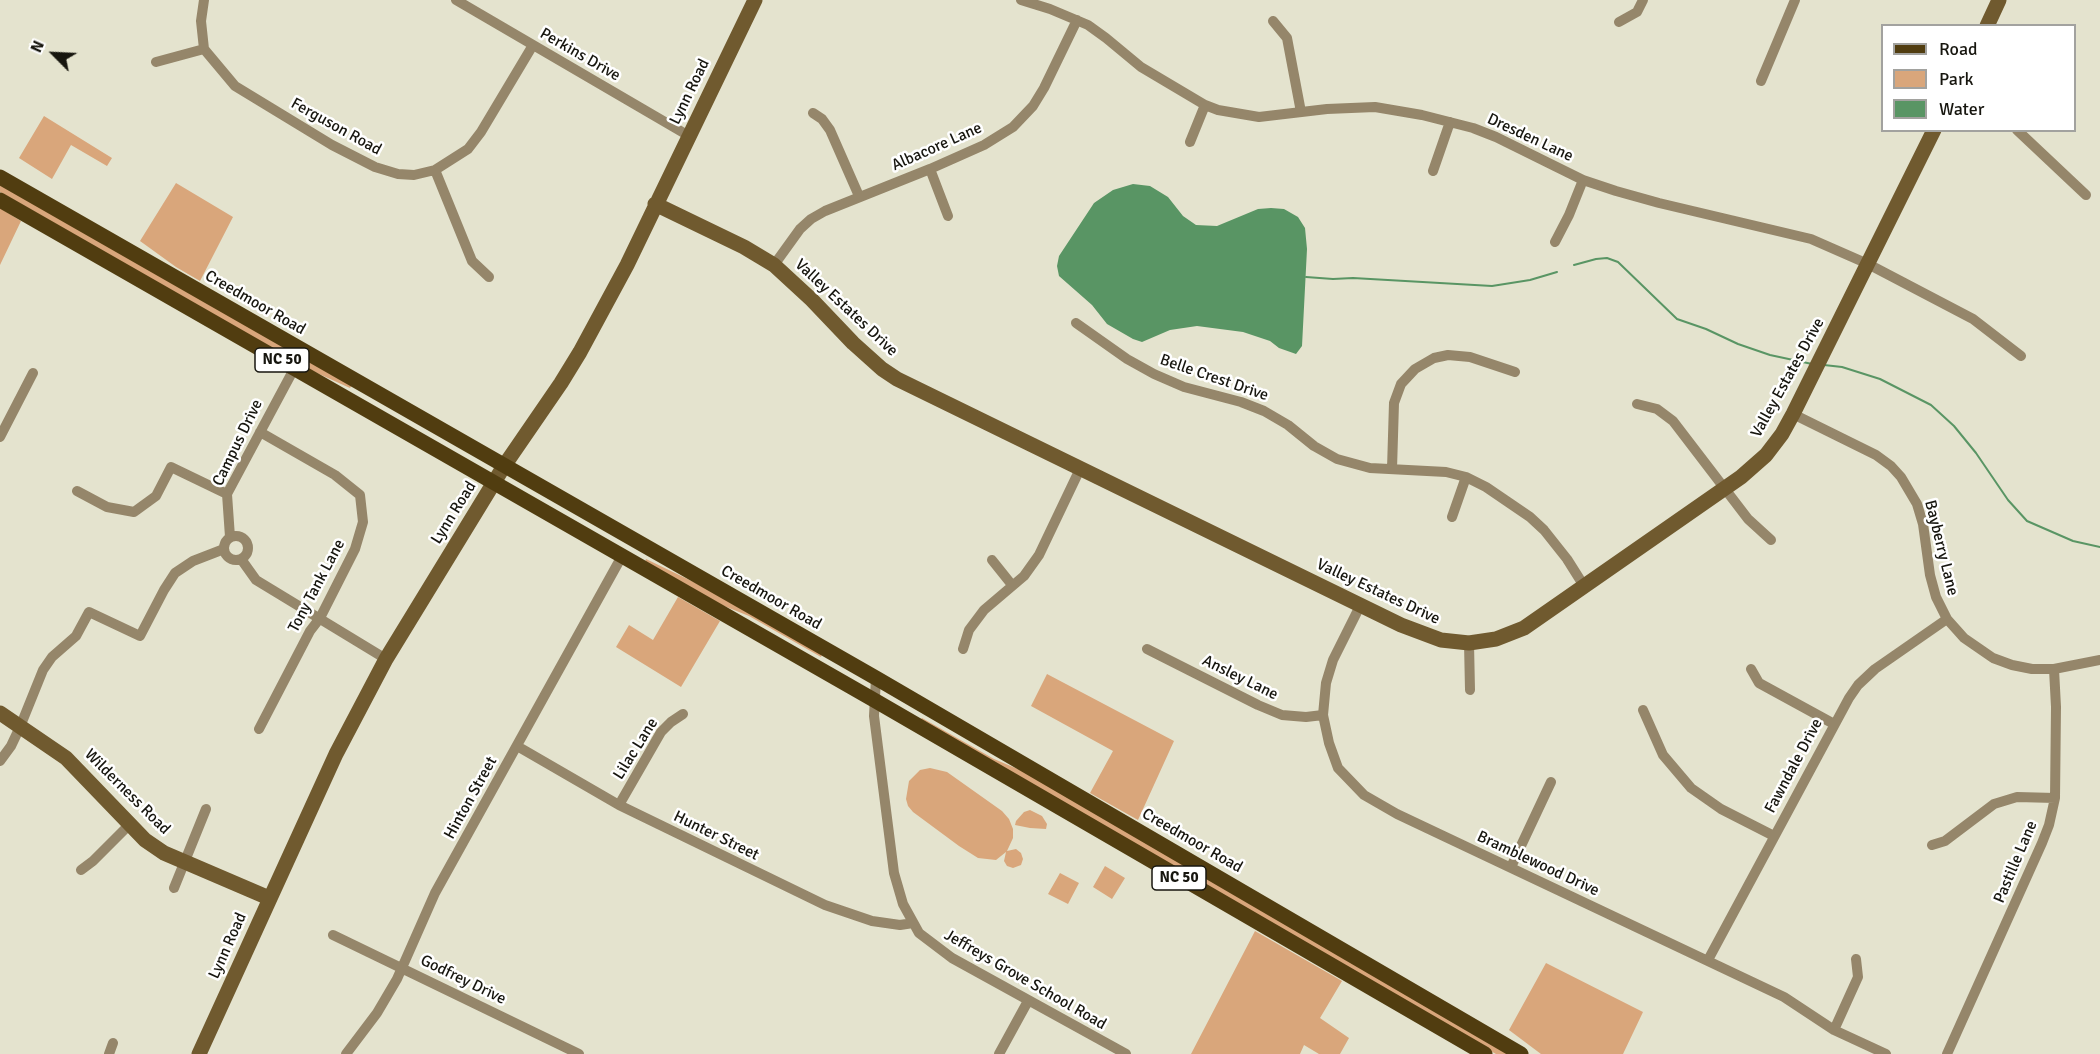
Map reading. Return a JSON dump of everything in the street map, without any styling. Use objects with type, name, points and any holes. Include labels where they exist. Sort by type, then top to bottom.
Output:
[{"type":"main road","name":"Creedmoor Road","points":[[0,177],[876,678],[1521,1054]]},
{"type":"main road","name":"NC 50","points":[[0,200],[295,367],[1485,1054]]},
{"type":"street","points":[[156,62],[204,49],[201,21],[204,0]]},
{"type":"street","name":"Perkins Drive","points":[[456,0],[689,136]]},
{"type":"street","name":"Lynn Road","points":[[199,1054],[336,754],[386,659],[504,466],[580,352],[627,265],[755,0]]},
{"type":"street","name":"Dresden Lane","points":[[1022,0],[1077,20],[1098,31],[1141,67],[1205,105],[1231,114],[1269,117],[1355,107],[1398,110],[1450,122],[1496,137],[1583,180],[1654,202],[1811,239],[1868,264],[1973,319],[2021,356]]},
{"type":"street","points":[[1619,22],[1637,12],[1643,0]]},
{"type":"street","points":[[1761,81],[1795,0]]},
{"type":"street","points":[[1988,24],[1999,0]]},
{"type":"street","name":"Albacore Lane","points":[[774,265],[790,242],[811,219],[859,196],[930,169],[984,145],[1013,127],[1033,106],[1044,88],[1077,20]]},
{"type":"street","points":[[1273,21],[1287,38],[1301,112]]},
{"type":"street","name":"Ferguson Road","points":[[204,49],[236,86],[332,145],[375,167],[398,174],[414,175],[435,170],[468,150],[533,45]]},
{"type":"street","points":[[1190,142],[1205,105]]},
{"type":"street","points":[[813,113],[822,119],[830,130],[859,196]]},
{"type":"street","points":[[1433,171],[1450,122]]},
{"type":"street","name":"Valley Estates Drive","points":[[656,204],[744,247],[774,265],[853,343],[890,374],[1360,606],[1430,637],[1469,643],[1496,639],[1524,628],[1753,468],[1766,455],[1782,434],[1933,132]]},
{"type":"street","points":[[2019,132],[2086,195]]},
{"type":"street","points":[[930,169],[948,216]]},
{"type":"street","points":[[435,170],[472,261],[489,276]]},
{"type":"street","points":[[1555,242],[1583,180]]},
{"type":"street","name":"Belle Crest Drive","points":[[1076,323],[1127,359],[1154,374],[1184,387],[1241,402],[1264,411],[1288,424],[1314,446],[1337,459],[1354,465],[1446,472],[1466,477],[1486,487],[1538,523],[1556,544],[1584,586]]},
{"type":"street","points":[[1392,469],[1394,402],[1401,384],[1415,369],[1434,358],[1448,355],[1470,357],[1515,372]]},
{"type":"street","name":"Campus Drive","points":[[230,537],[227,494],[295,367]]},
{"type":"street","points":[[0,437],[33,373]]},
{"type":"street","points":[[1637,404],[1657,409],[1673,421],[1748,519],[1772,540]]},
{"type":"street","name":"Bayberry Lane","points":[[1792,414],[1876,455],[1901,477],[1917,504],[1923,524],[1932,587],[1947,619],[1964,638],[1993,658],[2025,668],[2054,669],[2100,660]]},
{"type":"street","name":"Tony Tank Lane","points":[[259,729],[355,549],[363,522],[360,495],[335,475],[260,432]]},
{"type":"street","points":[[77,491],[107,507],[134,512],[156,495],[171,467],[227,494]]},
{"type":"street","points":[[963,649],[969,630],[984,610],[1024,576],[1040,555],[1080,469]]},
{"type":"street","points":[[1452,517],[1466,477]]},
{"type":"street","points":[[239,536],[246,542],[247,552],[240,559],[231,559],[224,549],[230,537],[239,536]]},
{"type":"street","points":[[0,761],[11,746],[20,727],[43,670],[52,657],[76,636],[89,612],[140,636],[164,590],[176,573],[193,561],[224,549]]},
{"type":"street","name":"Hinton Street","points":[[346,1054],[377,1013],[402,968],[431,901],[622,556]]},
{"type":"street","points":[[240,559],[256,580],[386,659]]},
{"type":"street","points":[[992,560],[1012,585]]},
{"type":"street","name":"Bramblewood Drive","points":[[1360,606],[1334,660],[1326,683],[1323,715],[1329,743],[1338,768],[1364,795],[1396,814],[1784,997],[1834,1030],[1886,1054]]},
{"type":"street","name":"Fawndale Drive","points":[[1708,960],[1849,698],[1866,677],[1889,658],[1947,619]]},
{"type":"street","points":[[1469,643],[1470,690]]},
{"type":"street","name":"Ansley Lane","points":[[1147,649],[1282,715],[1305,717],[1323,715]]},
{"type":"street","points":[[1751,669],[1760,683],[1834,724]]},
{"type":"street","name":"Pastille Lane","points":[[1947,1054],[2042,843],[2055,798],[2054,669]]},
{"type":"street","name":"Jeffreys Grove School Road","points":[[876,678],[874,716],[894,873],[898,892],[919,933],[952,958],[1126,1054]]},
{"type":"street","points":[[1643,710],[1663,755],[1691,788],[1721,809],[1774,836]]},
{"type":"street","name":"Wilderness Road","points":[[0,713],[66,758],[129,825],[164,854],[269,898]]},
{"type":"street","name":"Lilac Lane","points":[[619,805],[661,732],[670,722],[683,714]]},
{"type":"street","name":"Hunter Street","points":[[517,746],[619,805],[825,905],[872,921],[900,925],[913,923]]},
{"type":"street","points":[[1511,867],[1551,782]]},
{"type":"street","points":[[1932,845],[1945,841],[1994,804],[2017,797],[2055,798]]},
{"type":"street","points":[[174,888],[206,809]]},
{"type":"street","points":[[81,870],[129,825]]},
{"type":"street","name":"Godfrey Drive","points":[[333,935],[579,1054]]},
{"type":"street","points":[[1834,1030],[1858,977],[1856,959]]},
{"type":"street","points":[[999,1054],[1028,1001]]},
{"type":"green space","points":[[44,116],[112,158],[107,166],[71,145],[52,179],[19,158]]},
{"type":"green space","points":[[176,183],[233,217],[200,281],[140,241]]},
{"type":"green space","points":[[0,184],[352,385],[350,388],[308,369],[0,192]]},
{"type":"green space","points":[[0,208],[21,221],[0,265]]},
{"type":"green space","points":[[646,559],[704,587],[822,654],[821,657],[749,616],[714,602],[645,562]]},
{"type":"green space","points":[[678,597],[720,621],[681,687],[616,647],[629,625],[653,640]]},
{"type":"green space","points":[[1047,674],[1174,741],[1138,820],[1090,793],[1113,751],[1031,706]]},
{"type":"green space","points":[[922,718],[994,759],[1032,775],[1512,1054],[1496,1054],[920,720]]},
{"type":"green space","points":[[930,768],[947,772],[1002,811],[1009,819],[1013,829],[1013,838],[1007,851],[1016,849],[1021,853],[1023,859],[1021,865],[1013,868],[1007,866],[1004,861],[1006,852],[996,860],[978,858],[913,812],[906,799],[909,781],[920,770]]},
{"type":"green space","points":[[1030,810],[1042,816],[1047,824],[1046,829],[1015,825],[1024,812]]},
{"type":"green space","points":[[1105,866],[1125,878],[1112,899],[1093,887]]},
{"type":"green space","points":[[1060,873],[1079,883],[1068,904],[1048,894]]},
{"type":"green space","points":[[1255,931],[1342,981],[1320,1018],[1349,1038],[1340,1054],[1319,1054],[1304,1045],[1300,1054],[1191,1054]]},
{"type":"green space","points":[[1546,963],[1643,1012],[1623,1054],[1541,1054],[1509,1030]]},
{"type":"water","points":[[1133,184],[1150,186],[1168,197],[1183,216],[1196,225],[1217,226],[1258,209],[1284,209],[1298,217],[1305,228],[1307,249],[1302,346],[1296,354],[1279,348],[1270,341],[1243,332],[1197,326],[1170,330],[1142,342],[1107,324],[1092,305],[1059,276],[1057,266],[1059,256],[1094,203],[1113,190]]},
{"type":"waterway","points":[[1574,265],[1607,258],[1618,262],[1677,319],[1770,355],[1812,364]]},
{"type":"waterway","points":[[1306,277],[1492,286],[1530,280],[1557,272]]},
{"type":"waterway","points":[[1824,365],[1842,367],[1880,379],[1931,405],[1954,426],[1976,453],[2008,500],[2027,521],[2073,541],[2100,547]]}]
